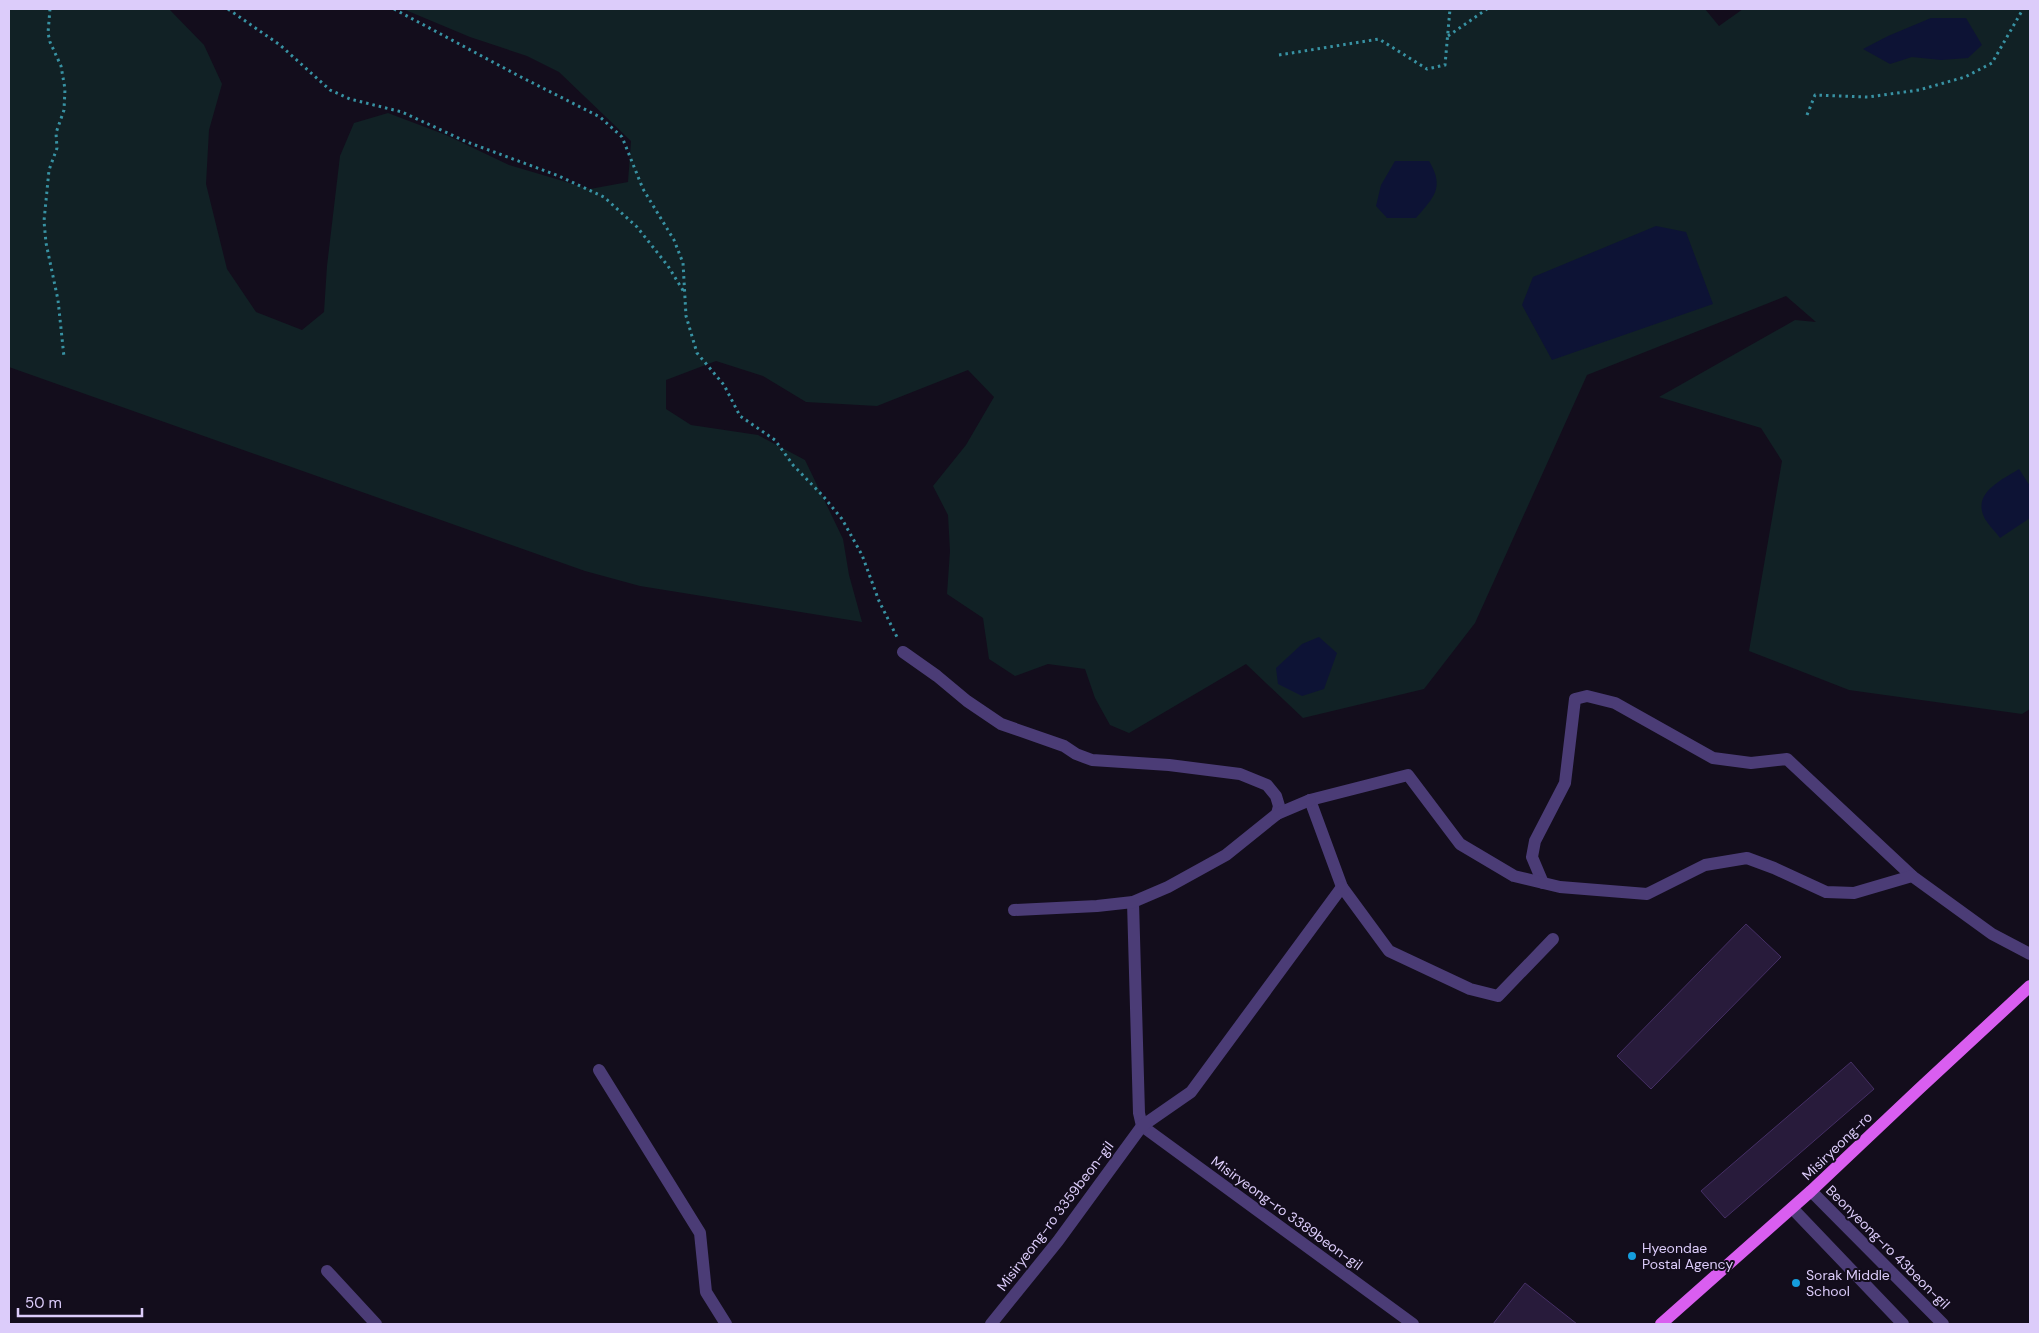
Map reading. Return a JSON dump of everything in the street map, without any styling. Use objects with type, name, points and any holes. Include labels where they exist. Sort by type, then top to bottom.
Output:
[{"type":"main road","name":"Misiryeong-ro","points":[[1661,1324],[1811,1191],[2030,986]]},
{"type":"street","points":[[903,652],[932,672],[967,701],[1001,724],[1064,746],[1076,754],[1092,760],[1169,765],[1240,774],[1267,785],[1276,796],[1279,806],[1277,814]]},
{"type":"street","points":[[1543,882],[1532,857],[1535,841],[1564,783],[1575,699],[1587,696],[1615,703],[1713,758],[1751,763],[1787,759],[1912,876],[1992,934],[2030,954]]},
{"type":"street","points":[[1014,910],[1097,906],[1133,902],[1168,887],[1226,856],[1277,814],[1310,800],[1408,775],[1460,844],[1514,876],[1560,887],[1648,894],[1705,865],[1747,858],[1826,892],[1854,893],[1912,876]]},
{"type":"street","points":[[1310,800],[1342,887],[1389,951],[1470,989],[1498,996],[1554,939]]},
{"type":"street","name":"Misiryeong-ro 3359beon-gil","points":[[991,1324],[1058,1241],[1142,1126],[1191,1092],[1342,887]]},
{"type":"street","points":[[1133,902],[1139,1113],[1142,1126]]},
{"type":"street","points":[[600,1070],[700,1233],[706,1292],[726,1324]]},
{"type":"street","name":"Misiryeong-ro 3389beon-gil","points":[[1142,1126],[1413,1324]]},
{"type":"street","name":"Beonyeong-ro 43beon-gil","points":[[1811,1191],[1943,1324]]},
{"type":"street","points":[[1792,1208],[1903,1324]]},
{"type":"street","points":[[327,1271],[376,1324]]},
{"type":"path","points":[[50,9],[48,33],[61,66],[65,89],[64,110],[56,132],[57,148],[49,170],[44,220],[46,243],[58,300],[64,357]]},
{"type":"path","points":[[228,9],[280,45],[330,90],[350,99],[402,112],[467,142],[559,176],[604,197],[637,227],[668,266],[684,293]]},
{"type":"path","points":[[394,9],[519,76],[600,116],[622,137],[643,188],[674,240],[683,263],[686,316],[697,353],[724,385],[740,416],[775,440],[793,465],[824,496],[842,519],[862,555],[878,601],[903,652]]},
{"type":"path","points":[[1279,55],[1379,39],[1426,69],[1445,65],[1450,9]]},
{"type":"path","points":[[1447,36],[1487,9]]},
{"type":"path","points":[[1807,115],[1815,95],[1868,97],[1919,90],[1965,76],[1983,68],[1992,63],[2023,9]]},
{"type":"shaded area","points":[[9,9],[169,9],[204,45],[222,84],[209,130],[206,184],[227,269],[256,312],[302,330],[324,312],[327,266],[340,156],[354,123],[388,113],[446,135],[509,165],[590,189],[628,182],[631,141],[559,72],[527,56],[470,37],[403,9],[1705,9],[1719,26],[1743,9],[2030,9],[2030,709],[2022,714],[1849,690],[1749,651],[1782,461],[1761,428],[1659,397],[1795,320],[1816,322],[1786,296],[1587,375],[1475,623],[1424,689],[1303,718],[1246,664],[1129,733],[1110,725],[1095,698],[1085,669],[1048,664],[1015,676],[989,659],[983,618],[947,594],[950,551],[948,515],[933,486],[966,445],[994,397],[968,370],[877,406],[806,402],[763,376],[716,361],[666,380],[666,409],[691,425],[758,435],[805,460],[843,539],[849,575],[862,622],[640,586],[585,571],[9,367]]},
{"type":"water","points":[[1931,18],[1966,18],[1982,45],[1968,58],[1941,60],[1912,57],[1890,64],[1863,49],[1888,36]]},
{"type":"water","points":[[1395,161],[1429,161],[1434,170],[1437,185],[1435,192],[1416,218],[1387,218],[1376,206],[1381,185]]},
{"type":"water","points":[[1656,226],[1686,232],[1713,304],[1552,360],[1522,305],[1533,277]]},
{"type":"water","points":[[2019,469],[2030,486],[2030,518],[2000,538],[1985,519],[1982,502],[1990,488]]},
{"type":"water","points":[[1319,637],[1337,653],[1324,689],[1302,696],[1278,684],[1276,668],[1302,644]]},
{"type":"building","points":[[1746,924],[1781,957],[1651,1089],[1617,1056]]},
{"type":"building","points":[[1851,1062],[1874,1089],[1725,1218],[1701,1191]]},
{"type":"building","points":[[1525,1283],[1577,1324],[1493,1324]]},
{"type":"place","name":"Hyeondae Postal Agency","points":[[1632,1256]]},
{"type":"place","name":"Sorak Middle School","points":[[1796,1283]]}]
